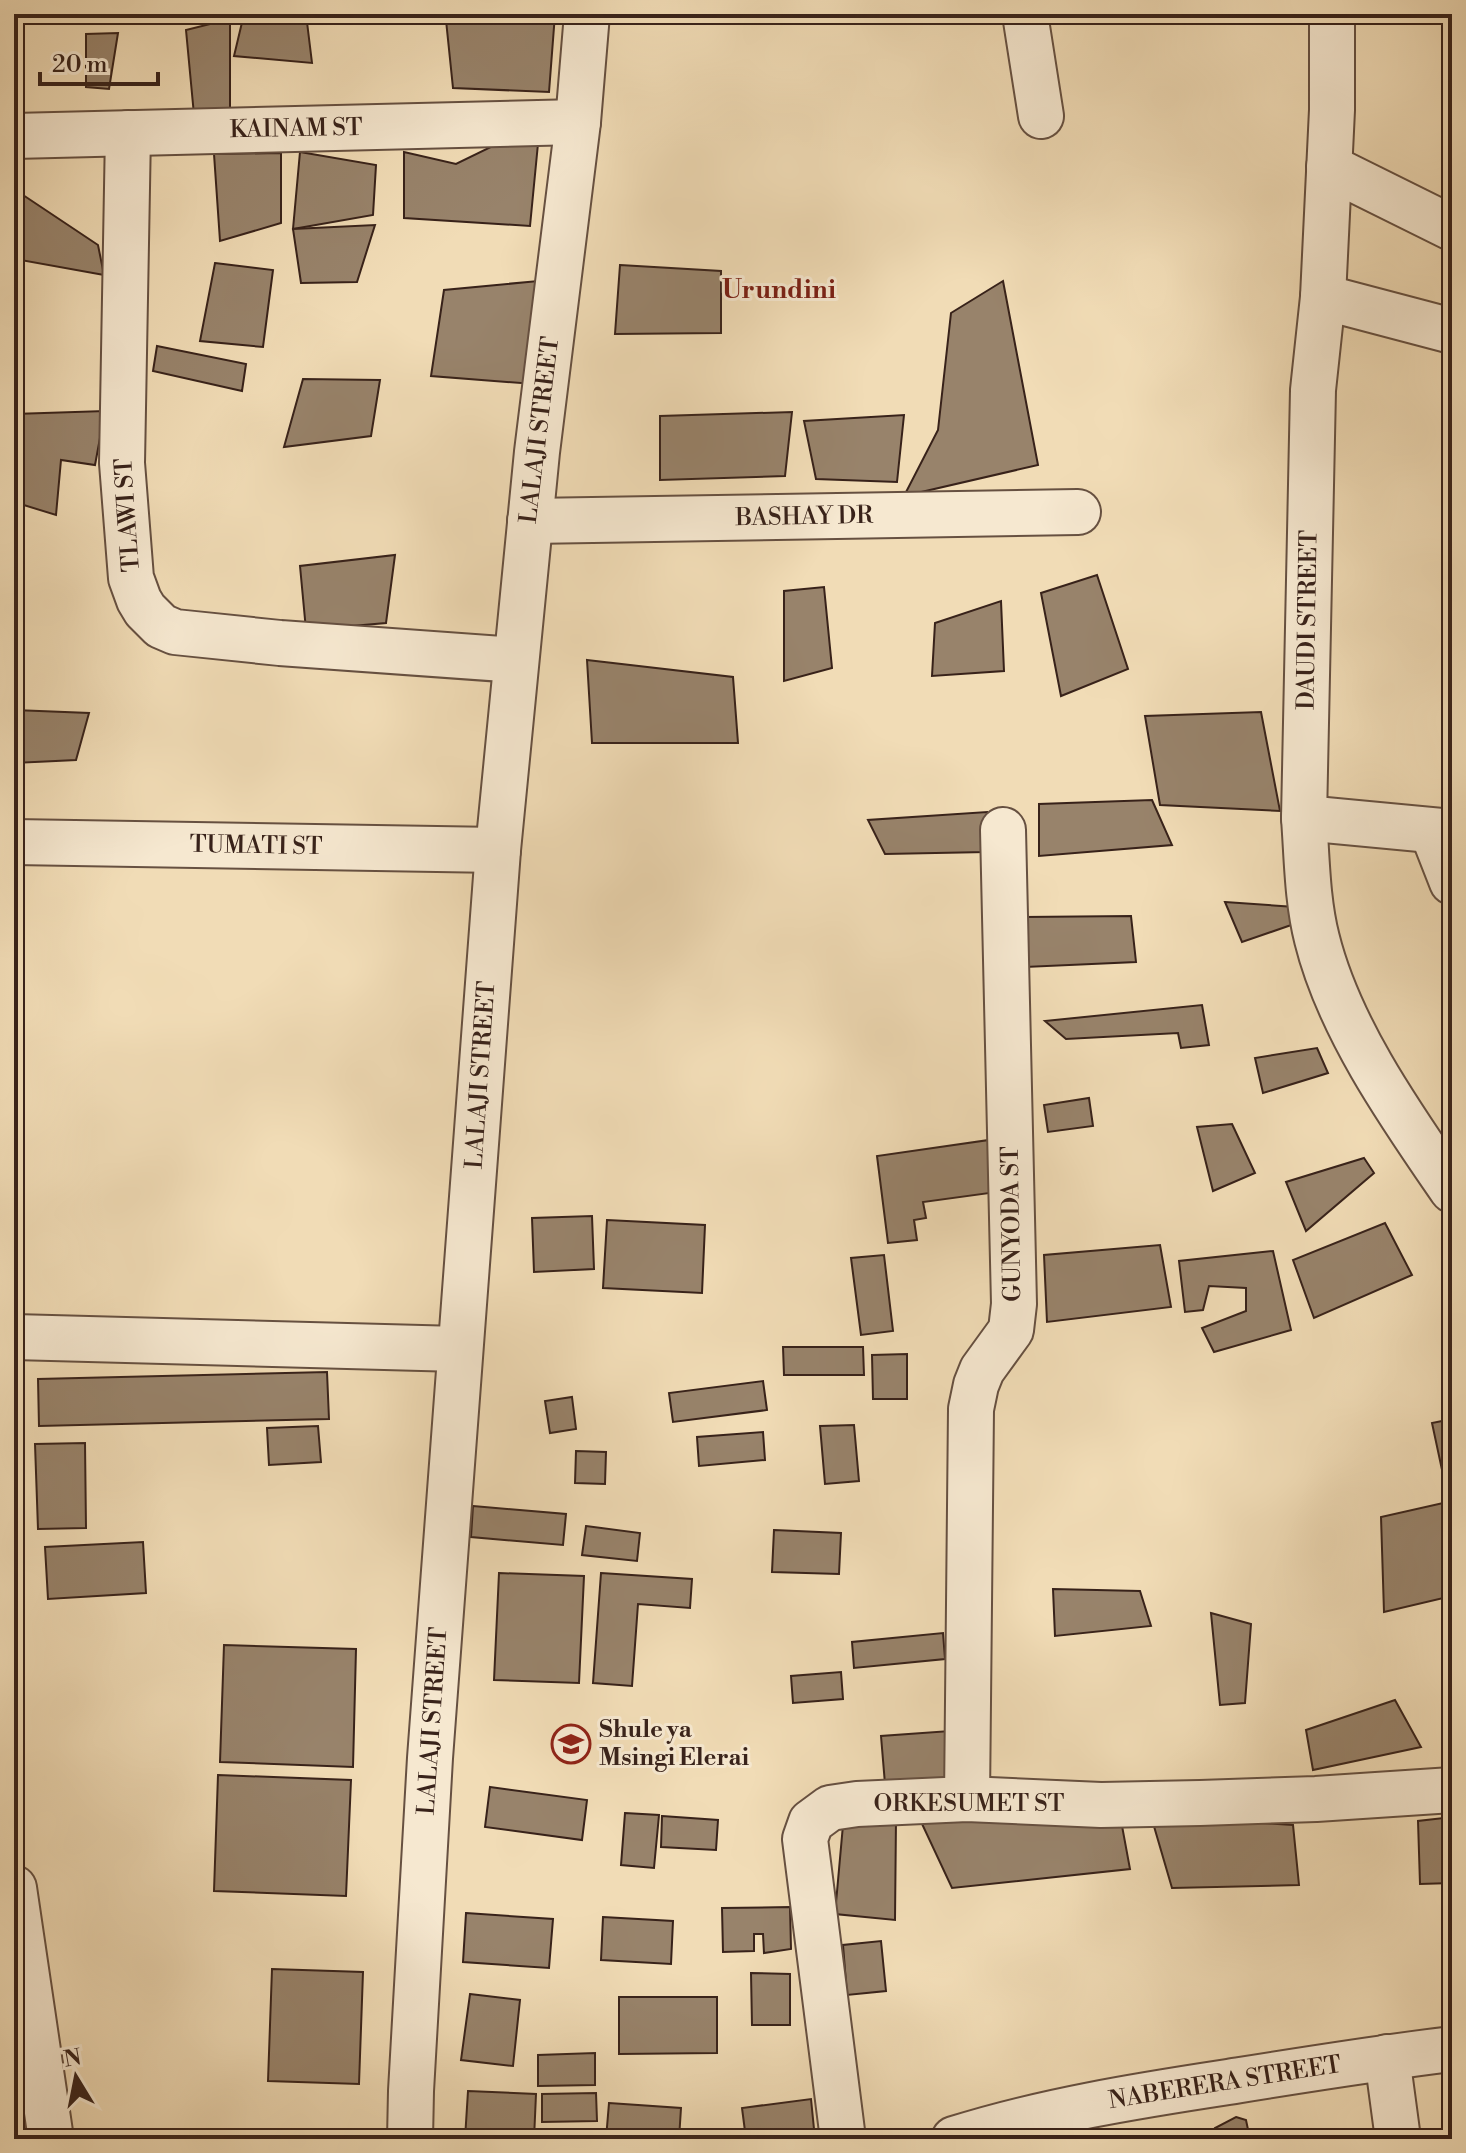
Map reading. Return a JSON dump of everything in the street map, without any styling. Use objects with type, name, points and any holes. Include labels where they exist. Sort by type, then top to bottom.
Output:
[{"type":"street","name":"LALAJI STREET","points":[[410,2139],[429,1773],[498,850],[530,521],[578,122],[587,14]]},
{"type":"street","points":[[1025,14],[1041,116]]},
{"type":"street","name":"DAUDI STREET","points":[[1332,14],[1323,297],[1313,390],[1304,818],[1312,919],[1324,965],[1358,1040],[1389,1095],[1452,1190]]},
{"type":"street","name":"KAINAM ST","points":[[14,136],[578,122]]},
{"type":"street","name":"TLAWI ST","points":[[128,133],[122,463],[131,578],[145,610],[161,626],[175,632],[516,660]]},
{"type":"street","points":[[1329,167],[1452,228]]},
{"type":"street","points":[[1323,297],[1452,331]]},
{"type":"street","name":"BASHAY DR","points":[[530,521],[1078,512]]},
{"type":"street","points":[[1304,818],[1442,832],[1452,882]]},
{"type":"street","name":"GUNYODA ST","points":[[967,1799],[971,1409],[982,1370],[1011,1330],[1014,1304],[1003,830]]},
{"type":"street","name":"TUMATI ST","points":[[14,842],[498,850]]},
{"type":"street","points":[[14,1337],[459,1349]]},
{"type":"street","name":"ORKESUMET ST","points":[[843,2139],[805,1839],[811,1822],[830,1808],[967,1799],[1101,1805],[1200,1803],[1452,1790]]},
{"type":"street","points":[[14,1888],[51,2139]]},
{"type":"street","name":"NABERERA STREET","points":[[954,2139],[1005,2131],[1136,2096],[1452,2049]]},
{"type":"street","points":[[1387,2057],[1398,2139]]},
{"type":"building","points":[[58,14],[120,14],[58,19]]},
{"type":"building","points":[[244,14],[306,14],[312,63],[234,56]]},
{"type":"building","points":[[482,14],[555,14],[549,92],[453,88],[446,20]]},
{"type":"building","points":[[230,19],[230,111],[194,115],[186,30]]},
{"type":"building","points":[[118,33],[109,89],[86,87],[86,34]]},
{"type":"building","points":[[540,123],[530,226],[404,218],[404,152],[456,164]]},
{"type":"building","points":[[300,152],[376,165],[373,215],[293,229]]},
{"type":"building","points":[[281,153],[281,223],[220,241],[214,154]]},
{"type":"building","points":[[20,193],[98,245],[104,275],[15,259]]},
{"type":"building","points":[[375,225],[357,282],[301,283],[293,229]]},
{"type":"building","points":[[215,263],[273,270],[263,347],[200,341]]},
{"type":"building","points":[[620,265],[721,271],[721,333],[615,334]]},
{"type":"building","points":[[538,281],[534,384],[431,376],[444,290]]},
{"type":"building","points":[[1003,281],[1038,465],[904,496],[938,430],[951,313]]},
{"type":"building","points":[[157,346],[246,364],[242,391],[153,371]]},
{"type":"building","points":[[303,379],[380,380],[371,436],[284,447]]},
{"type":"building","points":[[105,411],[95,465],[61,460],[56,515],[14,502],[14,414]]},
{"type":"building","points":[[792,412],[785,476],[660,480],[660,416]]},
{"type":"building","points":[[904,415],[897,482],[816,479],[804,421]]},
{"type":"building","points":[[395,555],[386,623],[306,630],[300,566]]},
{"type":"building","points":[[1097,575],[1128,669],[1061,696],[1041,593]]},
{"type":"building","points":[[824,587],[832,668],[784,681],[784,591]]},
{"type":"building","points":[[1001,601],[1004,671],[932,676],[935,623]]},
{"type":"building","points":[[587,660],[733,677],[738,743],[592,743]]},
{"type":"building","points":[[14,710],[89,713],[76,760],[14,763]]},
{"type":"building","points":[[1261,712],[1280,811],[1160,805],[1145,716]]},
{"type":"building","points":[[1152,800],[1172,845],[1039,856],[1039,804]]},
{"type":"building","points":[[987,812],[986,852],[885,854],[868,820]]},
{"type":"building","points":[[1225,902],[1295,907],[1297,923],[1242,942]]},
{"type":"building","points":[[1131,916],[1136,962],[1025,967],[1023,917]]},
{"type":"building","points":[[1202,1005],[1209,1045],[1181,1048],[1178,1033],[1066,1039],[1045,1021]]},
{"type":"building","points":[[1317,1048],[1328,1073],[1263,1093],[1255,1058]]},
{"type":"building","points":[[1089,1098],[1093,1126],[1048,1132],[1044,1105]]},
{"type":"building","points":[[1232,1124],[1255,1173],[1213,1191],[1197,1127]]},
{"type":"building","points":[[989,1140],[997,1192],[923,1202],[926,1218],[914,1220],[917,1240],[888,1243],[877,1156]]},
{"type":"building","points":[[1364,1158],[1374,1173],[1306,1231],[1286,1182]]},
{"type":"building","points":[[592,1216],[594,1269],[534,1272],[532,1218]]},
{"type":"building","points":[[607,1220],[705,1225],[702,1293],[603,1288]]},
{"type":"building","points":[[1385,1223],[1412,1275],[1314,1318],[1293,1260]]},
{"type":"building","points":[[1160,1245],[1171,1307],[1047,1322],[1044,1255]]},
{"type":"building","points":[[1273,1251],[1291,1330],[1214,1352],[1202,1328],[1246,1311],[1246,1288],[1209,1286],[1203,1310],[1185,1312],[1179,1261]]},
{"type":"building","points":[[884,1255],[893,1331],[861,1335],[851,1258]]},
{"type":"building","points":[[783,1347],[863,1347],[864,1375],[784,1375]]},
{"type":"building","points":[[907,1354],[907,1399],[873,1399],[872,1355]]},
{"type":"building","points":[[327,1372],[329,1419],[39,1426],[38,1379]]},
{"type":"building","points":[[763,1381],[767,1410],[673,1422],[669,1393]]},
{"type":"building","points":[[572,1397],[576,1429],[550,1433],[545,1401]]},
{"type":"building","points":[[1452,1419],[1452,1483],[1445,1484],[1432,1423]]},
{"type":"building","points":[[854,1425],[859,1481],[825,1484],[820,1426]]},
{"type":"building","points":[[318,1426],[321,1462],[269,1465],[267,1428]]},
{"type":"building","points":[[763,1432],[765,1460],[699,1466],[697,1437]]},
{"type":"building","points":[[85,1443],[86,1528],[38,1529],[35,1444]]},
{"type":"building","points":[[576,1451],[606,1452],[605,1484],[575,1483]]},
{"type":"building","points":[[1452,1501],[1452,1596],[1384,1612],[1381,1517]]},
{"type":"building","points":[[473,1506],[566,1514],[563,1545],[471,1537]]},
{"type":"building","points":[[586,1526],[640,1533],[637,1561],[582,1555]]},
{"type":"building","points":[[774,1530],[841,1533],[839,1574],[772,1572]]},
{"type":"building","points":[[143,1542],[146,1593],[48,1599],[45,1547]]},
{"type":"building","points":[[499,1573],[584,1576],[579,1683],[494,1680]]},
{"type":"building","points":[[601,1573],[692,1579],[690,1608],[638,1604],[632,1686],[593,1683]]},
{"type":"building","points":[[1053,1589],[1140,1591],[1151,1626],[1055,1636]]},
{"type":"building","points":[[1211,1613],[1251,1624],[1245,1703],[1220,1705]]},
{"type":"building","points":[[943,1633],[945,1659],[854,1668],[852,1642]]},
{"type":"building","points":[[224,1645],[356,1649],[353,1767],[220,1762]]},
{"type":"building","points":[[841,1672],[843,1699],[793,1703],[791,1676]]},
{"type":"building","points":[[1395,1700],[1421,1747],[1313,1770],[1306,1730]]},
{"type":"building","points":[[950,1731],[954,1779],[885,1784],[881,1736]]},
{"type":"building","points":[[218,1775],[351,1780],[346,1896],[214,1891]]},
{"type":"building","points":[[490,1787],[587,1800],[582,1840],[485,1827]]},
{"type":"building","points":[[916,1811],[1120,1815],[1130,1869],[952,1888]]},
{"type":"building","points":[[625,1813],[659,1815],[654,1868],[621,1865]]},
{"type":"building","points":[[662,1816],[718,1820],[716,1850],[661,1847]]},
{"type":"building","points":[[1151,1816],[1293,1825],[1299,1885],[1172,1888]]},
{"type":"building","points":[[1452,1817],[1452,1883],[1420,1884],[1418,1821]]},
{"type":"building","points":[[896,1819],[895,1920],[835,1914],[843,1825]]},
{"type":"building","points":[[790,1907],[791,1949],[764,1953],[763,1934],[754,1934],[754,1951],[723,1952],[722,1908]]},
{"type":"building","points":[[466,1913],[553,1919],[549,1968],[463,1962]]},
{"type":"building","points":[[603,1917],[673,1921],[671,1964],[601,1960]]},
{"type":"building","points":[[881,1941],[886,1991],[847,1995],[843,1945]]},
{"type":"building","points":[[272,1969],[363,1972],[359,2084],[268,2081]]},
{"type":"building","points":[[751,1973],[790,1974],[790,2025],[752,2025]]},
{"type":"building","points":[[470,1994],[520,2000],[513,2066],[461,2060]]},
{"type":"building","points":[[619,1997],[717,1997],[717,2053],[619,2054]]},
{"type":"building","points":[[595,2053],[595,2085],[538,2086],[538,2055]]},
{"type":"building","points":[[468,2091],[536,2094],[534,2139],[465,2139]]},
{"type":"building","points":[[596,2093],[597,2121],[542,2122],[542,2094]]},
{"type":"building","points":[[811,2099],[815,2139],[746,2139],[742,2108]]},
{"type":"building","points":[[609,2103],[681,2108],[679,2139],[606,2139]]},
{"type":"building","points":[[1236,2117],[1246,2120],[1250,2139],[1218,2139],[1215,2128]]},
{"type":"place","name":"Shule ya Msingi Elerai","points":[[571,1744]]},
{"type":"district","name":"Urundini","points":[[779,290]]}]
